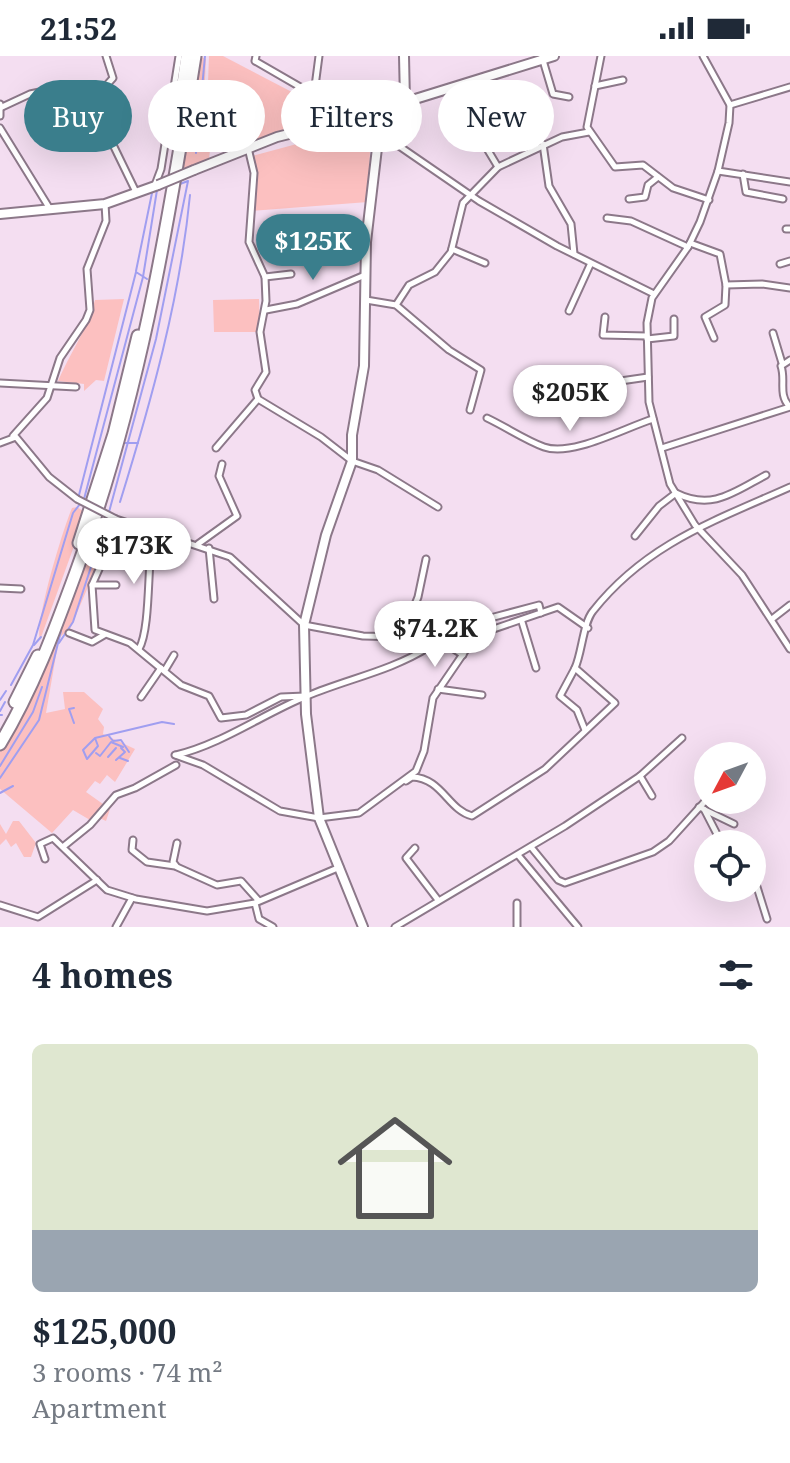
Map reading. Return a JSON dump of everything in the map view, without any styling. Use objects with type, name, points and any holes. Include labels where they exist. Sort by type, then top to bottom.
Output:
[{"type":"highway","points":[[0,730],[48,634],[114,434],[157,250],[187,56]]},
{"type":"highway","points":[[0,744],[49,649],[118,448],[160,272],[195,56]]},
{"type":"street","points":[[106,56],[113,78],[94,99],[100,118],[137,193]]},
{"type":"street","points":[[156,186],[179,56]]},
{"type":"street","points":[[256,56],[255,61],[285,80]]},
{"type":"street","points":[[316,80],[319,56]]},
{"type":"street","points":[[404,56],[405,80]]},
{"type":"street","points":[[475,80],[554,56]]},
{"type":"street","points":[[601,56],[587,121],[589,132],[617,168],[643,165],[673,188],[709,200]]},
{"type":"street","points":[[703,56],[730,105],[718,171],[709,200],[689,245],[654,294],[647,337],[653,419],[670,484],[698,529],[742,575],[788,640],[790,649]]},
{"type":"street","points":[[542,58],[552,92],[560,98],[569,97]]},
{"type":"street","points":[[595,86],[623,80]]},
{"type":"street","points":[[730,105],[790,87]]},
{"type":"street","points":[[0,116],[0,106],[24,96]]},
{"type":"street","points":[[0,128],[50,209]]},
{"type":"street","points":[[554,141],[589,132]]},
{"type":"street","points":[[0,214],[105,204],[236,152]]},
{"type":"street","points":[[249,152],[254,173],[249,242],[265,277],[266,310],[260,332],[266,372],[255,390],[258,399],[321,437],[352,461],[378,470],[438,507]]},
{"type":"street","points":[[363,927],[319,818],[305,696],[304,625],[326,535],[352,461],[352,435],[364,366],[365,275],[377,152]]},
{"type":"street","points":[[405,152],[590,265],[654,294]]},
{"type":"street","points":[[489,152],[498,167]]},
{"type":"street","points":[[396,305],[409,285],[435,272],[452,249],[459,213],[469,193],[498,167],[527,152]]},
{"type":"street","points":[[544,152],[549,186],[571,224],[574,254]]},
{"type":"street","points":[[718,171],[790,182]]},
{"type":"street","points":[[743,174],[746,192],[783,199]]},
{"type":"street","points":[[629,199],[645,197],[648,185],[658,177]]},
{"type":"street","points":[[0,443],[13,436],[44,402],[54,383],[60,358],[90,310],[87,269],[106,221],[105,204]]},
{"type":"street","points":[[607,218],[631,221],[720,254],[726,285],[725,305],[705,317],[714,338]]},
{"type":"street","points":[[452,249],[485,263]]},
{"type":"street","points":[[780,264],[790,261]]},
{"type":"street","points":[[569,311],[590,265]]},
{"type":"street","points":[[265,277],[291,274]]},
{"type":"street","points":[[266,310],[297,304],[365,275]]},
{"type":"street","points":[[726,285],[762,284],[790,288]]},
{"type":"street","points":[[366,300],[396,305],[449,350],[481,370],[470,410]]},
{"type":"street","points":[[605,317],[603,335],[647,337],[674,336],[674,319]]},
{"type":"street","points":[[662,448],[790,407],[783,395],[782,363],[773,333]]},
{"type":"street","points":[[782,363],[790,360]]},
{"type":"street","points":[[586,386],[648,377]]},
{"type":"street","points":[[0,383],[54,383],[76,387]]},
{"type":"street","points":[[216,448],[258,399]]},
{"type":"street","points":[[487,418],[548,448],[566,449],[585,445],[608,433],[653,419]]},
{"type":"street","points":[[662,448],[671,449],[727,428]]},
{"type":"street","points":[[13,436],[29,449],[49,477],[77,499],[130,526],[209,547],[238,562],[304,625],[400,639],[416,604],[426,559]]},
{"type":"street","points":[[198,544],[237,516],[219,476],[222,464]]},
{"type":"street","points":[[676,493],[692,500],[715,502],[766,475]]},
{"type":"street","points":[[585,730],[577,710],[560,696],[575,668],[591,612],[633,568],[679,535],[790,487]]},
{"type":"street","points":[[635,536],[659,506],[676,493]]},
{"type":"street","points":[[686,507],[692,500]]},
{"type":"street","points":[[116,519],[112,540],[92,585],[94,627],[139,649],[181,685],[209,696],[218,715],[226,719],[255,712],[274,699],[305,696]]},
{"type":"street","points":[[112,540],[130,526]]},
{"type":"street","points":[[139,649],[146,622],[153,533]]},
{"type":"street","points":[[209,547],[214,599]]},
{"type":"street","points":[[92,585],[116,585]]},
{"type":"street","points":[[0,588],[21,589]]},
{"type":"street","points":[[406,781],[421,761],[430,706],[438,689],[478,630],[494,617],[539,605],[541,613]]},
{"type":"street","points":[[772,619],[790,605]]},
{"type":"street","points":[[575,668],[615,702],[540,773],[472,816],[467,815],[431,781],[412,777],[359,813],[319,818],[269,806],[203,765],[175,755],[259,721],[305,696],[401,663],[448,638],[522,622],[558,607],[588,628]]},
{"type":"street","points":[[522,622],[536,668]]},
{"type":"street","points":[[69,633],[92,642],[105,634]]},
{"type":"street","points":[[448,638],[452,647],[463,655]]},
{"type":"street","points":[[429,647],[469,646]]},
{"type":"street","points":[[141,697],[174,655]]},
{"type":"street","points":[[438,689],[482,695]]},
{"type":"street","points":[[395,927],[531,847],[640,776],[682,738]]},
{"type":"street","points":[[64,846],[90,825],[116,795],[176,765]]},
{"type":"street","points":[[640,776],[652,796]]},
{"type":"street","points":[[531,847],[558,880],[565,883],[653,852],[669,841],[695,814]]},
{"type":"street","points":[[713,814],[734,824]]},
{"type":"street","points":[[45,859],[40,844],[53,838],[107,890],[132,898],[215,911],[256,902],[340,867]]},
{"type":"street","points":[[133,840],[132,850],[147,862],[175,866],[213,884],[241,881],[256,902],[259,919],[273,927]]},
{"type":"street","points":[[175,866],[177,843]]},
{"type":"street","points":[[415,848],[407,855],[407,860],[438,900]]},
{"type":"street","points":[[518,855],[578,927]]},
{"type":"street","points":[[0,905],[38,917],[97,880]]},
{"type":"street","points":[[116,927],[132,898]]},
{"type":"street","points":[[762,902],[767,919]]},
{"type":"street","points":[[517,903],[517,927]]},
{"type":"shaded area","points":[[199,56],[206,59],[205,80],[196,80]]},
{"type":"shaded area","points":[[209,56],[223,56],[281,86],[281,133],[265,139],[265,80],[208,80]]},
{"type":"shaded area","points":[[281,148],[281,152],[370,152],[368,202],[250,211],[252,156]]},
{"type":"shaded area","points":[[186,152],[210,152],[209,159],[183,171]]},
{"type":"shaded area","points":[[124,299],[104,381],[96,380],[84,391],[84,384],[58,381],[95,300]]},
{"type":"shaded area","points":[[259,299],[260,332],[214,332],[213,300]]},
{"type":"shaded area","points":[[77,507],[86,513],[40,640],[41,615],[50,576],[72,508]]},
{"type":"shaded area","points":[[104,521],[109,525],[107,542],[71,627],[59,638],[46,713],[65,709],[63,692],[84,692],[103,709],[98,719],[104,727],[103,734],[135,749],[115,782],[107,775],[100,784],[95,781],[86,792],[110,809],[106,821],[95,816],[90,820],[73,810],[52,833],[0,789],[0,752],[59,637],[98,522]]},
{"type":"shaded area","points":[[13,821],[19,821],[36,843],[31,857],[24,857],[16,843],[11,847],[6,839],[0,845],[0,824],[6,834]]},
{"type":"waterway","points":[[196,153],[205,56]]},
{"type":"waterway","points":[[109,512],[156,339],[188,181],[180,184]]},
{"type":"waterway","points":[[84,499],[143,277],[157,190]]},
{"type":"waterway","points":[[136,271],[152,193]]},
{"type":"waterway","points":[[120,502],[163,350],[179,273],[190,195]]},
{"type":"waterway","points":[[79,495],[136,272],[147,279]]},
{"type":"waterway","points":[[123,443],[138,443]]},
{"type":"waterway","points":[[11,685],[33,645],[73,513],[80,504]]},
{"type":"waterway","points":[[59,643],[73,622],[107,518]]},
{"type":"waterway","points":[[0,778],[39,720],[61,631]]},
{"type":"waterway","points":[[34,645],[41,637]]},
{"type":"waterway","points":[[0,766],[33,712],[42,687]]},
{"type":"waterway","points":[[0,700],[6,691]]},
{"type":"waterway","points":[[0,711],[5,702]]},
{"type":"waterway","points":[[74,708],[69,709],[74,723]]},
{"type":"waterway","points":[[95,738],[98,746],[87,759],[83,750],[95,738],[162,722],[174,724]]},
{"type":"waterway","points":[[109,736],[113,741],[121,740],[129,752]]},
{"type":"waterway","points":[[96,753],[100,756],[111,742],[123,747]]},
{"type":"waterway","points":[[108,757],[116,748]]},
{"type":"waterway","points":[[116,760],[125,752],[121,748]]},
{"type":"waterway","points":[[120,758],[128,761]]},
{"type":"waterway","points":[[0,793],[13,786]]}]
